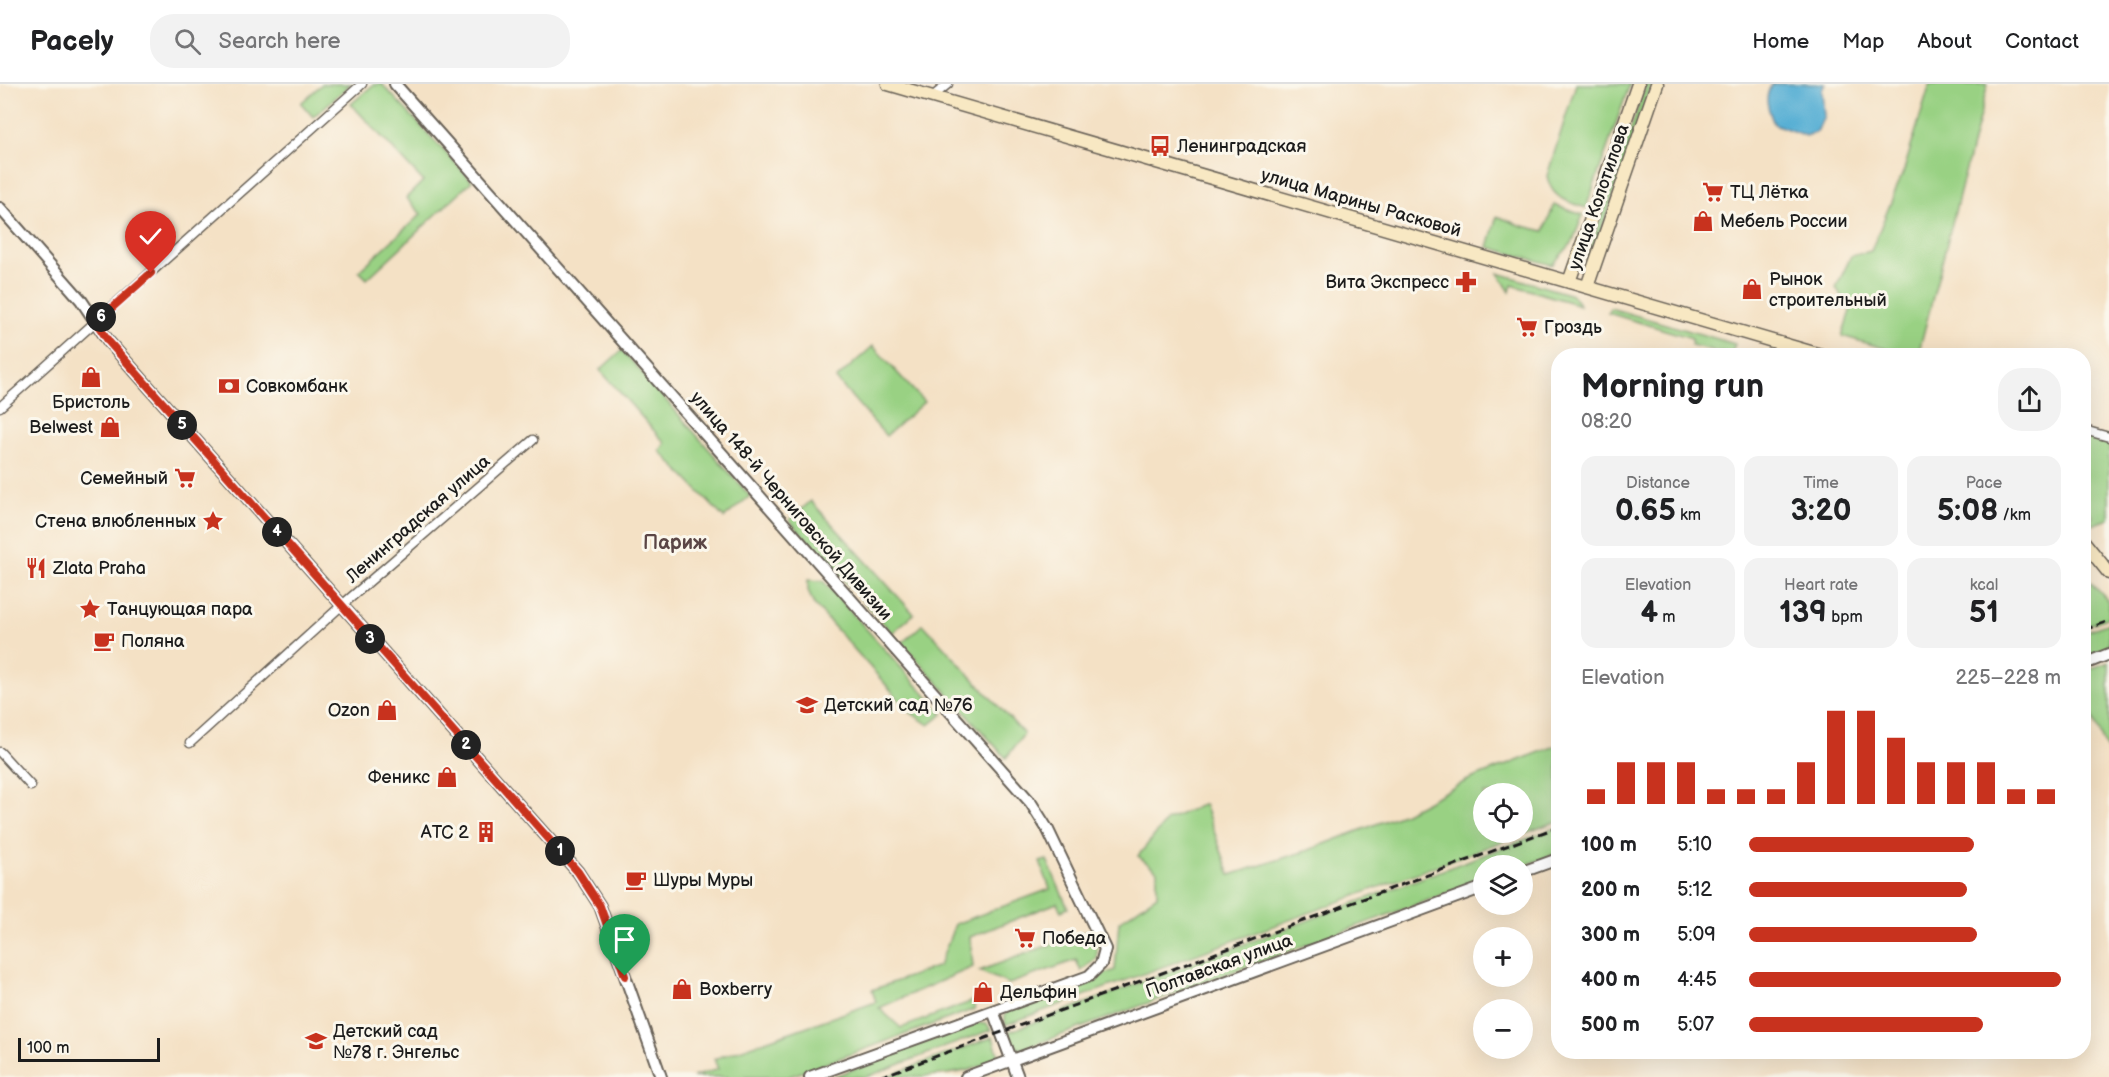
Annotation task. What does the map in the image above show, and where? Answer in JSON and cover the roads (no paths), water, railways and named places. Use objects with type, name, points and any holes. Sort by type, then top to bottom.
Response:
[{"type":"main road","name":"улица Марины Расковой","points":[[888,84],[1797,348]]},
{"type":"main road","name":"улица Колотилова","points":[[1569,282],[1638,84]]},
{"type":"main road","name":"улица Колотилова","points":[[1587,287],[1656,84]]},
{"type":"main road","points":[[2091,551],[2109,573]]},
{"type":"street","points":[[0,407],[362,84]]},
{"type":"street","name":"улица 148-й Черниговской Дивизии","points":[[395,84],[1031,803],[1048,830],[1105,949],[1101,964],[1089,976],[993,1011]]},
{"type":"street","points":[[932,97],[948,84]]},
{"type":"street","points":[[0,208],[81,300],[109,342],[578,872],[600,906],[661,1077]]},
{"type":"street","points":[[2091,432],[2109,437]]},
{"type":"street","name":"Ленинградская улица","points":[[190,743],[341,606],[533,441]]},
{"type":"street","points":[[2091,661],[2109,654]]},
{"type":"street","points":[[0,752],[31,786]]},
{"type":"street","points":[[1533,868],[1551,862]]},
{"type":"street","name":"Полтавская улица","points":[[966,1077],[1473,890]]},
{"type":"street","points":[[810,1077],[993,1011],[1018,1077]]},
{"type":"water","points":[[1772,84],[1825,84],[1822,90],[1824,116],[1817,132],[1806,136],[1774,124],[1767,99]]},
{"type":"railway","points":[[2091,627],[2109,621]]},
{"type":"railway","points":[[880,1077],[1551,830]]},
{"type":"place","name":"Ленинградская","points":[[1160,146]]},
{"type":"place","name":"ТЦ Лётка","points":[[1713,192]]},
{"type":"place","name":"Мебель России","points":[[1703,221]]},
{"type":"place","name":"Вита Экспресс","points":[[1466,282]]},
{"type":"place","name":"Рынок строительный","points":[[1752,289]]},
{"type":"place","name":"Гроздь","points":[[1527,327]]},
{"type":"place","name":"Бристоль","points":[[91,377]]},
{"type":"place","name":"Совкомбанк","points":[[229,386]]},
{"type":"place","name":"Belwest","points":[[110,427]]},
{"type":"place","name":"Семейный","points":[[185,478]]},
{"type":"place","name":"Стена влюбленных","points":[[213,521]]},
{"type":"place","name":"Zlata Praha","points":[[36,568]]},
{"type":"place","name":"Танцующая пара","points":[[90,609]]},
{"type":"place","name":"Поляна","points":[[104,641]]},
{"type":"place","name":"Детский сад №76","points":[[807,705]]},
{"type":"place","name":"Ozon","points":[[387,710]]},
{"type":"place","name":"Феникс","points":[[447,777]]},
{"type":"place","name":"АТС 2","points":[[486,832]]},
{"type":"place","name":"Шуры Муры","points":[[636,880]]},
{"type":"place","name":"Победа","points":[[1025,938]]},
{"type":"place","name":"Boxberry","points":[[682,989]]},
{"type":"place","name":"Дельфин","points":[[983,992]]},
{"type":"place","name":"Детский сад №78 г. Энгельс","points":[[316,1041]]},
{"type":"district","name":"Париж","points":[[675,543]]}]
